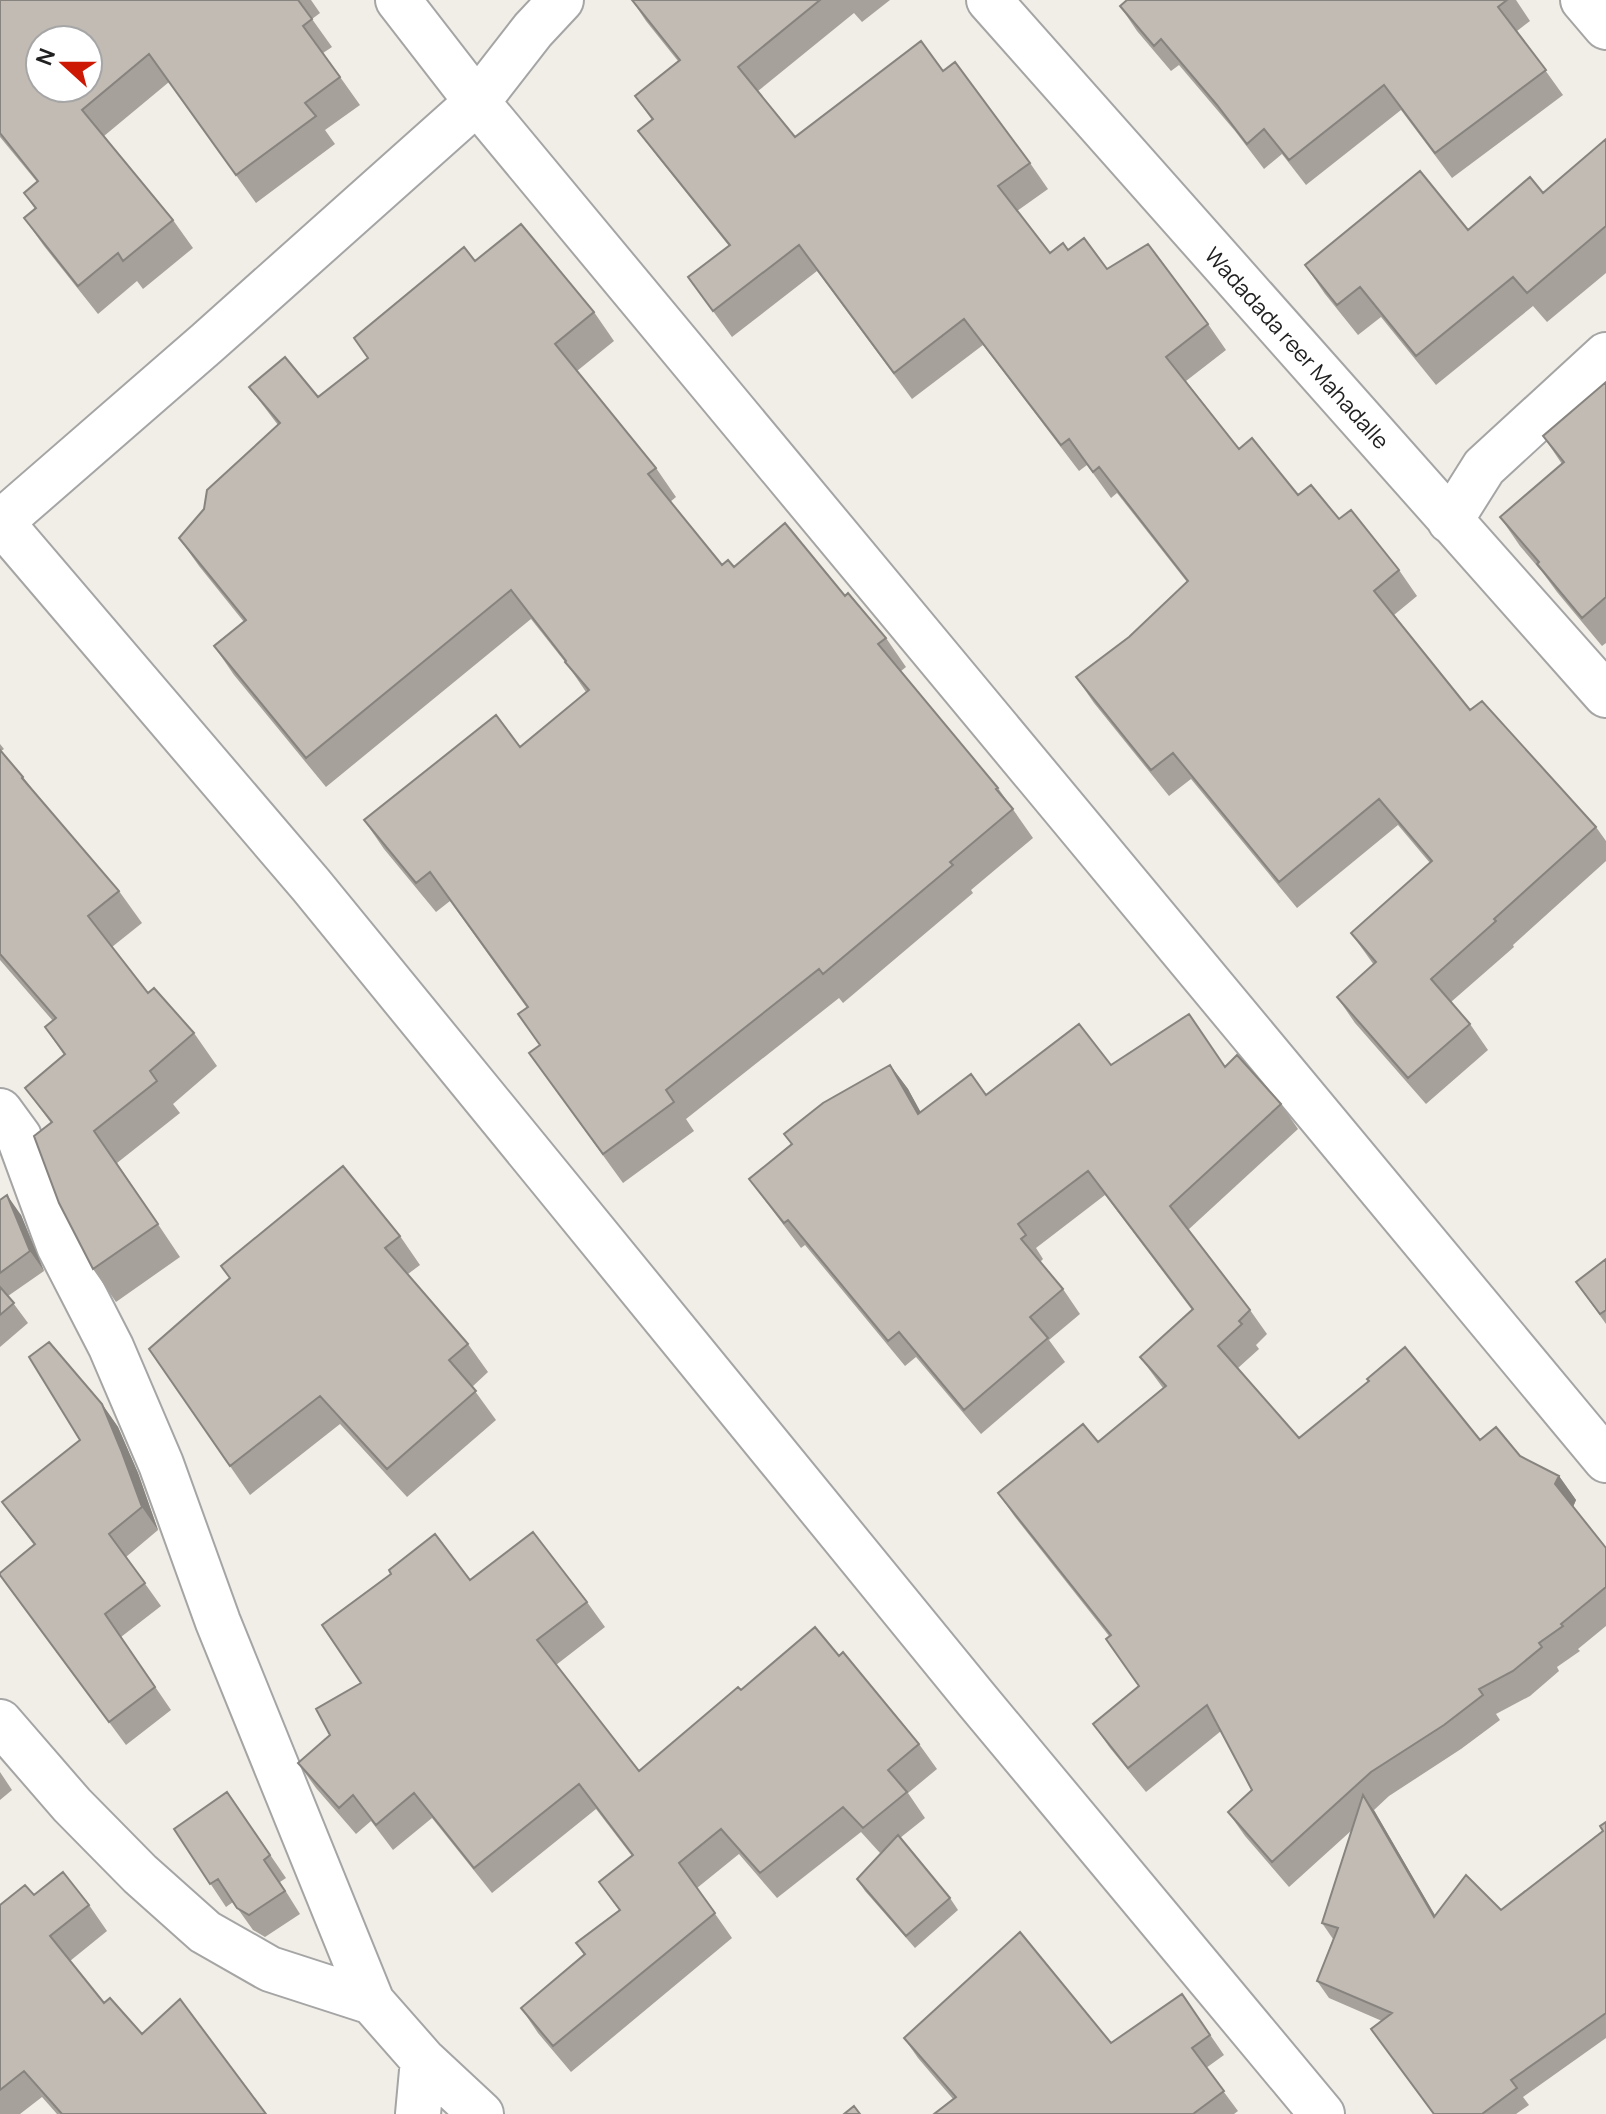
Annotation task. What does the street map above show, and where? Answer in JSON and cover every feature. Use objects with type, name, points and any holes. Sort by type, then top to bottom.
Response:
[{"type":"street","points":[[398,0],[477,102],[1606,1460]]},
{"type":"street","points":[[561,0],[533,30],[477,102],[207,343],[0,522],[311,885],[965,1686],[1322,2114]]},
{"type":"street","name":"Wadadada reer Mahadalle","points":[[989,0],[1606,695]]},
{"type":"street","points":[[1583,0],[1606,27]]},
{"type":"street","points":[[1450,521],[1484,467],[1606,355]]},
{"type":"street","points":[[0,1111],[19,1137],[59,1246],[111,1347],[161,1464],[218,1622],[372,2002],[423,2060],[481,2114]]},
{"type":"street","points":[[0,1722],[72,1805],[205,1932],[270,1969],[372,2002]]},
{"type":"street","points":[[418,2114],[423,2060]]},
{"type":"building","points":[[0,0],[298,0],[312,19],[303,26],[340,77],[305,103],[316,116],[236,175],[149,54],[104,92],[104,24],[24,24],[24,104],[89,104],[82,110],[173,220],[123,261],[118,253],[78,286],[24,218],[36,208],[24,193],[38,181],[0,133]]},
{"type":"building","points":[[632,0],[820,0],[738,67],[795,137],[921,41],[943,71],[955,62],[1030,163],[998,186],[1050,253],[1063,243],[1068,250],[1084,238],[1107,269],[1148,244],[1208,324],[1166,357],[1239,449],[1252,438],[1298,495],[1311,485],[1339,519],[1351,510],[1399,570],[1374,591],[1470,710],[1482,701],[1596,827],[1431,979],[1470,1024],[1408,1078],[1337,997],[1376,962],[1351,933],[1432,861],[1379,799],[1279,882],[1173,753],[1151,770],[1076,677],[1129,637],[1188,581],[1099,467],[1093,472],[1069,439],[1061,445],[964,319],[894,373],[799,245],[713,311],[688,277],[730,245],[638,131],[653,119],[635,96],[680,60]]},
{"type":"building","points":[[1127,0],[1507,0],[1498,7],[1546,70],[1435,153],[1384,85],[1289,160],[1264,129],[1247,144],[1161,39],[1154,46],[1120,6]]},
{"type":"building","points":[[1606,139],[1606,226],[1527,293],[1513,277],[1416,356],[1360,287],[1337,305],[1305,265],[1420,171],[1468,230],[1530,177],[1543,193]]},
{"type":"building","points":[[521,224],[594,312],[555,344],[656,468],[648,474],[722,565],[728,560],[734,567],[785,523],[845,596],[848,593],[886,638],[878,644],[1013,809],[950,862],[953,865],[823,974],[819,969],[666,1090],[674,1102],[603,1154],[529,1053],[540,1045],[518,1014],[528,1007],[430,872],[416,883],[364,820],[496,715],[520,747],[589,690],[511,590],[306,758],[214,646],[246,620],[179,538],[204,509],[207,490],[280,423],[249,387],[285,357],[318,397],[368,358],[354,338],[464,247],[475,261]]},
{"type":"building","points":[[1606,382],[1606,597],[1582,618],[1500,517],[1564,462],[1543,436]]},
{"type":"building","points":[[0,750],[119,891],[88,916],[148,993],[154,988],[194,1033],[150,1071],[157,1081],[94,1131],[158,1224],[93,1269],[59,1203],[34,1136],[52,1122],[25,1088],[65,1054],[45,1027],[56,1018],[0,954]]},
{"type":"building","points":[[1189,1014],[1225,1067],[1237,1055],[1281,1104],[1170,1206],[1250,1310],[1239,1321],[1242,1324],[1218,1346],[1299,1438],[1405,1347],[1480,1440],[1496,1427],[1520,1456],[1559,1476],[1555,1484],[1606,1548],[1606,1587],[1539,1643],[1542,1647],[1513,1671],[1479,1689],[1483,1695],[1444,1725],[1371,1772],[1272,1862],[1228,1812],[1252,1790],[1207,1705],[1128,1768],[1093,1724],[1139,1686],[1106,1639],[1111,1635],[998,1493],[1083,1424],[1098,1442],[1166,1386],[1140,1357],[1193,1309],[1088,1171],[1018,1224],[1026,1235],[1021,1239],[1063,1289],[1030,1317],[1048,1338],[964,1410],[899,1332],[888,1341],[788,1220],[784,1223],[749,1179],[792,1144],[784,1134],[823,1103],[890,1065],[918,1114],[971,1074],[986,1095],[1079,1024],[1111,1065]]},
{"type":"building","points":[[343,1166],[400,1236],[385,1248],[468,1344],[449,1360],[476,1391],[387,1469],[320,1396],[230,1466],[149,1349],[230,1278],[221,1266]]},
{"type":"building","points":[[7,1195],[30,1251],[0,1273],[0,1200]]},
{"type":"building","points":[[1606,1259],[1606,1310],[1600,1314],[1576,1282]]},
{"type":"building","points":[[0,1287],[14,1303],[0,1315]]},
{"type":"building","points":[[49,1342],[102,1404],[142,1507],[109,1534],[145,1583],[105,1614],[155,1687],[109,1722],[0,1575],[35,1544],[2,1502],[80,1440],[29,1357]]},
{"type":"building","points":[[533,1532],[587,1602],[537,1640],[639,1771],[815,1627],[839,1656],[843,1652],[919,1744],[888,1770],[907,1792],[863,1828],[843,1807],[760,1873],[721,1829],[679,1863],[715,1913],[553,2046],[521,2008],[585,1954],[576,1943],[620,1910],[599,1882],[633,1855],[579,1784],[474,1868],[414,1793],[376,1825],[353,1795],[339,1808],[298,1763],[330,1735],[316,1709],[361,1683],[322,1625],[391,1574],[389,1570],[435,1534],[470,1580]]},
{"type":"building","points":[[227,1792],[270,1855],[264,1860],[285,1891],[249,1915],[237,1908],[218,1879],[210,1884],[174,1829]]},
{"type":"building","points":[[1363,1795],[1434,1917],[1466,1875],[1501,1910],[1603,1831],[1600,1826],[1606,1822],[1606,2013],[1511,2080],[1517,2088],[1482,2114],[1434,2114],[1371,2029],[1392,2013],[1317,1981],[1338,1928],[1322,1923]]},
{"type":"building","points":[[898,1835],[950,1898],[906,1936],[857,1879]]},
{"type":"building","points":[[63,1872],[89,1905],[50,1936],[104,2003],[110,1998],[142,2034],[180,1999],[266,2114],[62,2114],[24,2071],[0,2090],[0,1905],[25,1885],[34,1895]]},
{"type":"building","points":[[1020,1932],[1111,2043],[1182,1994],[1210,2035],[1192,2048],[1224,2091],[1193,2114],[934,2114],[956,2097],[904,2038]]},
{"type":"building","points":[[854,2106],[860,2114],[844,2114]]}]
